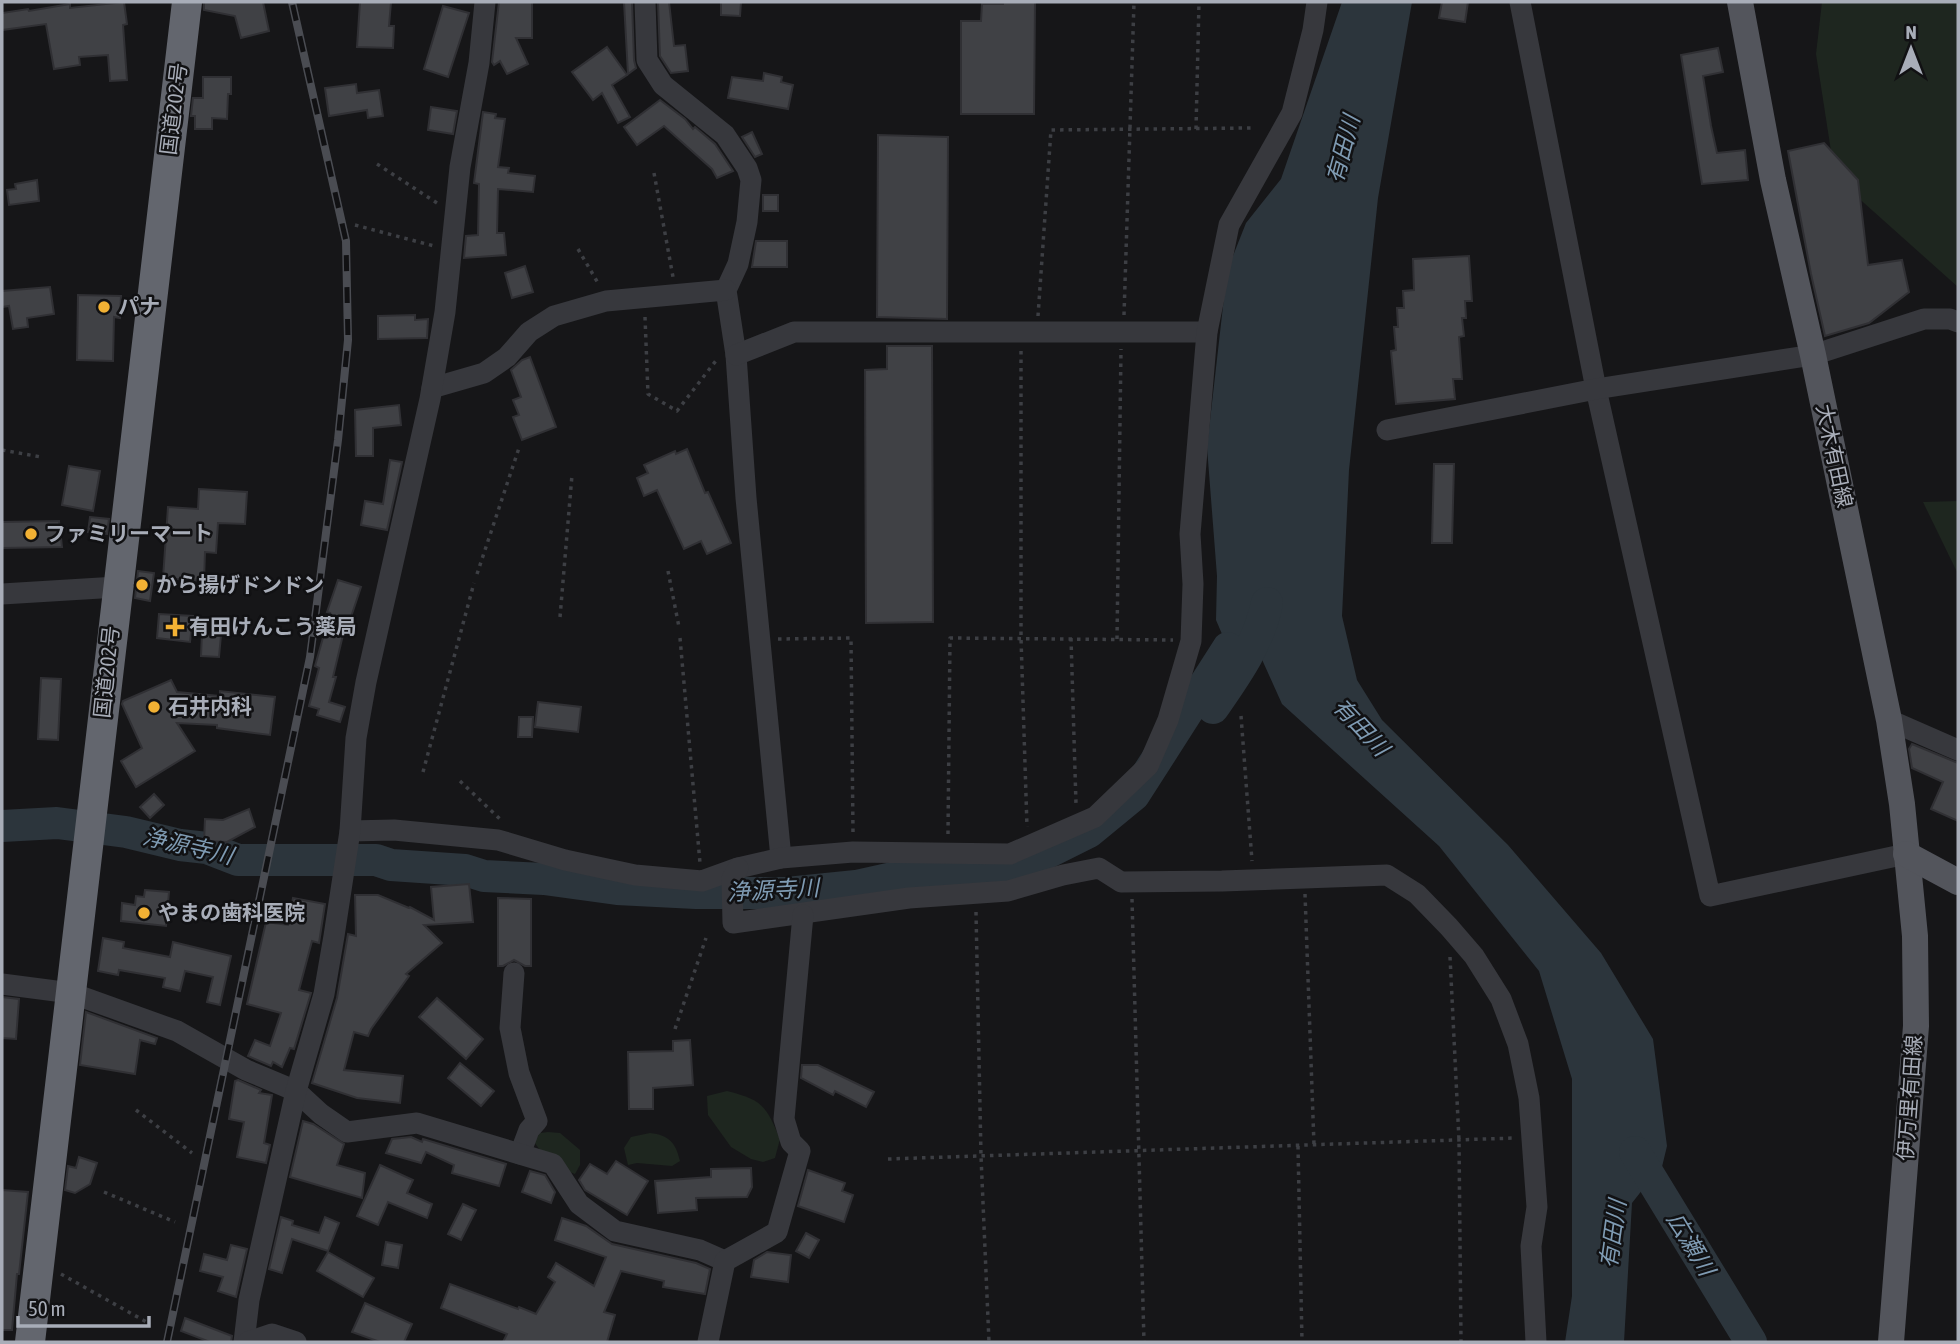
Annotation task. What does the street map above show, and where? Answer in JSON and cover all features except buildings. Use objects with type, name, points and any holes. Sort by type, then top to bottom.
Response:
[{"type":"highway","name":"国道202号","points":[[30,1342],[187,2]]},
{"type":"main road","name":"大木有田線","points":[[1740,2],[1773,180],[1813,355],[1889,720],[1902,804],[1906,854]]},
{"type":"main road","points":[[1906,854],[1958,882]]},
{"type":"main road","name":"伊万里有田線","points":[[1891,1342],[1916,1026],[1914,936],[1906,854]]},
{"type":"street","points":[[296,1342],[272,1334],[246,1342],[249,1300],[296,1091],[324,994],[350,831],[356,738],[432,388],[445,312],[460,167],[479,62],[485,2]]},
{"type":"street","points":[[645,2],[647,60],[663,85],[725,135],[747,167],[751,180],[747,222],[738,264],[726,290],[727,356],[746,498],[781,859]]},
{"type":"street","points":[[350,831],[394,830],[498,840],[565,860],[635,875],[702,881],[735,874],[781,859],[853,852],[1010,854],[1095,817],[1148,766],[1168,720],[1191,641],[1193,584],[1190,534],[1208,332],[1229,225],[1292,113],[1313,30],[1317,2]]},
{"type":"street","points":[[1520,2],[1596,389],[1710,896],[1906,854]]},
{"type":"street","points":[[432,388],[484,373],[507,357],[529,331],[554,316],[606,301],[726,290]]},
{"type":"street","points":[[1387,430],[1596,389],[1813,355],[1924,319],[1950,319],[1958,322]]},
{"type":"street","points":[[727,356],[794,332],[1208,332]]},
{"type":"street","points":[[2,594],[117,587]]},
{"type":"street","points":[[1889,720],[1958,750]]},
{"type":"street","points":[[735,874],[733,923],[909,898],[1008,891],[1099,868],[1121,882],[1387,875],[1417,894],[1474,956],[1501,999],[1518,1044],[1529,1098],[1537,1207],[1531,1246],[1536,1342]]},
{"type":"street","points":[[708,1342],[725,1261],[776,1232],[800,1152],[791,1142],[784,1119],[803,915]]},
{"type":"street","points":[[514,973],[510,1028],[519,1073],[537,1121],[529,1130],[520,1154]]},
{"type":"street","points":[[2,984],[71,993],[177,1031],[246,1070],[296,1091],[321,1114],[347,1132],[418,1123],[553,1164],[579,1204],[615,1231],[700,1250],[725,1261]]},
{"type":"path","points":[[1123,320],[1134,2]]},
{"type":"path","points":[[1196,129],[1199,2]]},
{"type":"path","points":[[1038,321],[1051,131],[1251,128]]},
{"type":"path","points":[[377,164],[445,208]]},
{"type":"path","points":[[654,173],[674,283]]},
{"type":"path","points":[[355,225],[439,247]]},
{"type":"path","points":[[578,249],[602,291]]},
{"type":"path","points":[[644,311],[648,394],[677,411],[727,356]]},
{"type":"path","points":[[1021,342],[1021,638],[1028,848]]},
{"type":"path","points":[[1117,639],[1121,344]]},
{"type":"path","points":[[477,574],[519,448]]},
{"type":"path","points":[[2,450],[41,457]]},
{"type":"path","points":[[560,617],[572,475]]},
{"type":"path","points":[[668,571],[679,627]]},
{"type":"path","points":[[423,772],[474,583]]},
{"type":"path","points":[[680,638],[702,881]]},
{"type":"path","points":[[772,639],[851,638],[853,852]]},
{"type":"path","points":[[947,854],[950,638],[1181,640]]},
{"type":"path","points":[[1071,638],[1076,827]]},
{"type":"path","points":[[1241,716],[1252,867]]},
{"type":"path","points":[[460,781],[511,829]]},
{"type":"path","points":[[1305,878],[1314,1145]]},
{"type":"path","points":[[1132,887],[1144,1342]]},
{"type":"path","points":[[976,893],[981,1156],[989,1342]]},
{"type":"path","points":[[1449,927],[1459,1140],[1461,1342]]},
{"type":"path","points":[[674,1029],[706,938]]},
{"type":"path","points":[[136,1110],[192,1153]]},
{"type":"path","points":[[888,1159],[1521,1138]]},
{"type":"path","points":[[1298,1146],[1303,1342]]},
{"type":"path","points":[[104,1192],[175,1222]]},
{"type":"path","points":[[53,1269],[150,1324]]},
{"type":"shaded area","points":[[1822,2],[1958,2],[1958,287],[1835,177],[1816,54]]},
{"type":"shaded area","points":[[1958,501],[1958,574],[1923,502]]},
{"type":"shaded area","points":[[727,1091],[756,1101],[767,1112],[780,1139],[775,1158],[763,1162],[751,1159],[731,1147],[708,1115],[707,1096]]},
{"type":"shaded area","points":[[540,1133],[560,1133],[580,1150],[580,1165],[575,1174],[552,1161],[534,1142]]},
{"type":"shaded area","points":[[650,1133],[671,1141],[680,1161],[672,1166],[637,1163],[628,1165],[624,1148],[631,1137]]},
{"type":"water","name":"有田川","points":[[1342,2],[1412,2],[1378,198],[1349,470],[1342,616],[1357,680],[1382,720],[1508,845],[1601,953],[1653,1039],[1667,1146],[1655,1196],[1643,1189],[1632,1203],[1624,1342],[1565,1342],[1572,1296],[1572,1079],[1539,971],[1439,846],[1282,704],[1255,644],[1242,640],[1228,648],[1216,620],[1217,576],[1207,447],[1227,271],[1246,223],[1281,179]]},
{"type":"waterway","name":"浄源寺川","points":[[2,826],[57,823],[126,832],[180,845],[207,848],[238,860],[376,860],[391,865],[465,870],[484,876],[544,879],[617,889],[696,893],[787,893],[1005,865],[1037,858],[1089,832],[1134,795],[1228,648],[1213,708],[1222,696],[1252,645],[1267,603]]},
{"type":"waterway","name":"広瀬川","points":[[1635,1152],[1751,1342]]},
{"type":"railway","points":[[167,1342],[310,657],[348,340],[346,241],[292,2]]},
{"type":"place","name":"パナ","points":[[104,307]]},
{"type":"place","name":"ファミリーマート","points":[[31,534]]},
{"type":"place","name":"から揚げドンドン","points":[[142,585]]},
{"type":"place","name":"有田けんこう薬局","points":[[175,627]]},
{"type":"place","name":"石井内科","points":[[154,707]]},
{"type":"place","name":"やまの歯科医院","points":[[144,913]]}]
